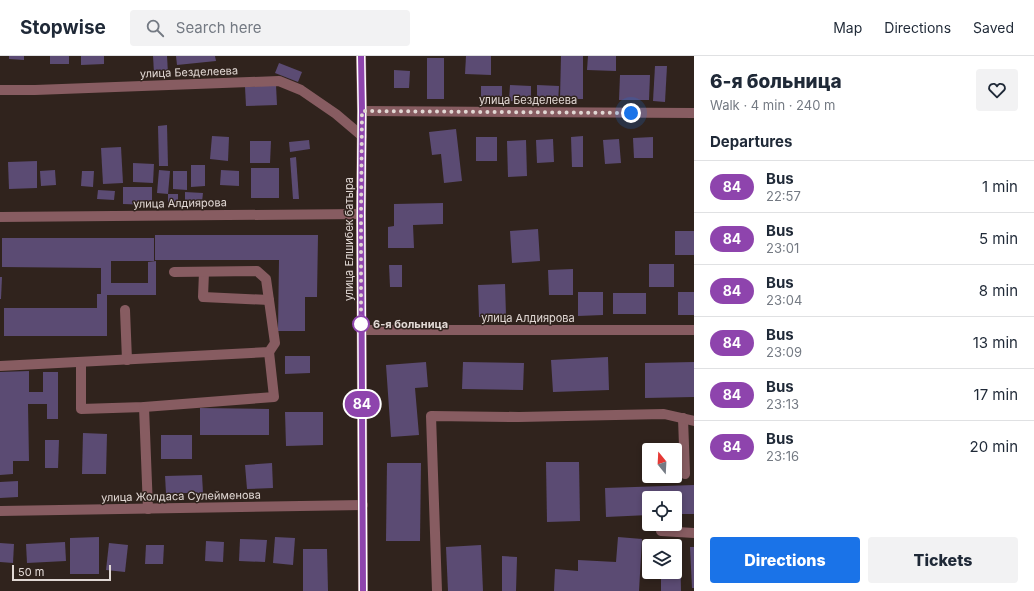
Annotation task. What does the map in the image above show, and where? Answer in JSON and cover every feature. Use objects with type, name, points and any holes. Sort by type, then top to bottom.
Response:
[{"type":"street","name":"улица Елшибек батыра","points":[[361,56],[363,591]]},
{"type":"street","name":"улица Безделеева","points":[[0,90],[279,81],[301,90],[336,114],[362,136]]},
{"type":"street","name":"улица Безделеева","points":[[362,111],[694,113]]},
{"type":"street","name":"улица Алдиярова","points":[[0,217],[361,214]]},
{"type":"street","points":[[81,362],[81,409],[144,407],[274,397],[269,352],[275,343],[266,279],[257,271],[174,272]]},
{"type":"street","points":[[204,272],[202,297],[269,300]]},
{"type":"street","points":[[125,310],[127,360]]},
{"type":"street","name":"улица Алдиярова","points":[[361,330],[694,330]]},
{"type":"street","points":[[0,366],[269,352]]},
{"type":"street","points":[[144,407],[148,509]]},
{"type":"street","points":[[437,591],[431,416],[518,417],[664,414],[694,421]]},
{"type":"street","points":[[683,418],[685,474]]},
{"type":"street","name":"улица Жолдаса Сулейменова","points":[[0,511],[363,505]]},
{"type":"street","points":[[661,531],[694,532]]},
{"type":"building","points":[[9,56],[24,56],[24,60],[9,59]]},
{"type":"building","points":[[50,56],[69,56],[69,64],[50,64]]},
{"type":"building","points":[[81,56],[104,56],[104,64],[81,65]]},
{"type":"building","points":[[153,56],[167,56],[168,73],[154,73]]},
{"type":"building","points":[[176,56],[215,56],[216,61],[177,65]]},
{"type":"building","points":[[466,56],[491,56],[491,75],[465,74]]},
{"type":"building","points":[[561,56],[583,56],[583,99],[560,99]]},
{"type":"building","points":[[588,56],[616,56],[616,71],[587,70]]},
{"type":"building","points":[[427,58],[444,58],[444,99],[427,99]]},
{"type":"building","points":[[279,63],[302,72],[298,82],[275,73]]},
{"type":"building","points":[[655,66],[667,66],[665,102],[653,101]]},
{"type":"building","points":[[394,70],[410,71],[409,88],[394,88]]},
{"type":"building","points":[[620,75],[650,75],[649,100],[619,100]]},
{"type":"building","points":[[276,85],[277,105],[246,106],[245,87]]},
{"type":"building","points":[[510,85],[531,86],[531,102],[509,101]]},
{"type":"building","points":[[537,85],[559,86],[558,102],[537,102]]},
{"type":"building","points":[[481,86],[502,86],[502,102],[481,102]]},
{"type":"building","points":[[167,125],[168,166],[159,166],[158,126]]},
{"type":"building","points":[[456,129],[462,181],[444,183],[441,154],[432,155],[429,132]]},
{"type":"building","points":[[212,136],[229,137],[228,161],[210,159]]},
{"type":"building","points":[[583,136],[583,167],[572,167],[571,137]]},
{"type":"building","points":[[476,137],[497,137],[497,161],[476,161]]},
{"type":"building","points":[[653,137],[653,158],[634,158],[633,138]]},
{"type":"building","points":[[553,139],[554,162],[537,163],[536,140]]},
{"type":"building","points":[[619,139],[621,163],[605,164],[603,140]]},
{"type":"building","points":[[309,140],[310,149],[290,152],[289,142]]},
{"type":"building","points":[[526,140],[527,176],[508,177],[507,141]]},
{"type":"building","points":[[250,141],[271,141],[270,163],[250,163]]},
{"type":"building","points":[[121,147],[123,183],[103,184],[101,148]]},
{"type":"building","points":[[296,157],[299,199],[293,199],[290,158]]},
{"type":"building","points":[[37,161],[37,188],[9,189],[8,162]]},
{"type":"building","points":[[133,163],[154,164],[153,183],[133,182]]},
{"type":"building","points":[[191,165],[205,165],[205,186],[191,187]]},
{"type":"building","points":[[251,168],[279,168],[279,198],[251,198]]},
{"type":"building","points":[[55,170],[56,185],[41,186],[40,171]]},
{"type":"building","points":[[159,170],[170,171],[168,194],[157,193]]},
{"type":"building","points":[[221,170],[239,171],[239,186],[220,185]]},
{"type":"building","points":[[82,171],[94,171],[93,187],[81,186]]},
{"type":"building","points":[[173,171],[187,171],[187,190],[173,189]]},
{"type":"building","points":[[123,187],[152,187],[152,205],[123,204]]},
{"type":"building","points":[[98,190],[115,191],[114,200],[97,199]]},
{"type":"building","points":[[185,192],[203,193],[202,202],[185,201]]},
{"type":"building","points":[[168,194],[178,194],[178,202],[168,202]]},
{"type":"building","points":[[443,203],[443,224],[413,225],[414,248],[388,248],[388,227],[394,226],[394,204]]},
{"type":"building","points":[[538,229],[540,261],[512,263],[510,231]]},
{"type":"building","points":[[675,231],[694,231],[694,255],[675,255]]},
{"type":"building","points":[[155,235],[318,235],[317,297],[305,297],[305,331],[278,331],[279,260],[155,260]]},
{"type":"building","points":[[2,238],[154,238],[154,261],[111,261],[111,283],[148,283],[148,262],[156,261],[156,295],[107,295],[107,336],[4,336],[4,308],[97,308],[97,294],[101,294],[101,268],[2,267]]},
{"type":"building","points":[[649,264],[674,264],[674,287],[649,287]]},
{"type":"building","points":[[389,265],[402,265],[402,287],[390,287]]},
{"type":"building","points":[[573,269],[573,295],[549,295],[548,270]]},
{"type":"building","points":[[0,277],[2,277],[1,299],[0,299]]},
{"type":"building","points":[[505,284],[506,316],[479,317],[478,285]]},
{"type":"building","points":[[578,292],[603,292],[603,315],[578,316]]},
{"type":"building","points":[[678,292],[694,292],[694,315],[678,315]]},
{"type":"building","points":[[613,293],[646,293],[646,314],[613,314]]},
{"type":"building","points":[[285,356],[310,356],[310,373],[285,374]]},
{"type":"building","points":[[608,357],[609,390],[553,392],[551,360]]},
{"type":"building","points":[[426,362],[428,387],[415,388],[419,435],[391,437],[386,365]]},
{"type":"building","points":[[463,362],[524,363],[523,390],[462,389]]},
{"type":"building","points":[[694,362],[694,397],[645,398],[645,363]]},
{"type":"building","points":[[29,371],[29,392],[43,392],[43,372],[58,372],[58,419],[47,419],[47,404],[28,404],[29,461],[13,461],[13,474],[0,475],[0,372]]},
{"type":"building","points":[[200,408],[269,409],[269,435],[200,435]]},
{"type":"building","points":[[285,412],[323,412],[323,445],[286,446]]},
{"type":"building","points":[[83,433],[107,434],[106,474],[82,474]]},
{"type":"building","points":[[161,435],[192,435],[192,459],[161,459]]},
{"type":"building","points":[[45,440],[59,440],[58,468],[45,468]]},
{"type":"building","points":[[546,462],[579,462],[580,521],[547,522]]},
{"type":"building","points":[[272,463],[273,488],[247,489],[245,465]]},
{"type":"building","points":[[387,463],[421,463],[420,541],[386,541]]},
{"type":"building","points":[[202,475],[203,493],[166,493],[165,476]]},
{"type":"building","points":[[18,481],[18,497],[0,498],[0,482]]},
{"type":"building","points":[[694,485],[694,514],[682,514],[682,491],[642,491],[642,515],[606,517],[605,488]]},
{"type":"building","points":[[99,537],[99,574],[70,574],[70,538]]},
{"type":"building","points":[[275,537],[295,538],[293,565],[273,563]]},
{"type":"building","points":[[618,537],[642,539],[639,591],[554,591],[555,569],[578,571],[578,560],[616,562]]},
{"type":"building","points":[[240,539],[267,540],[265,562],[239,561]]},
{"type":"building","points":[[206,541],[224,542],[223,562],[205,561]]},
{"type":"building","points":[[65,542],[66,561],[27,563],[26,544]]},
{"type":"building","points":[[0,543],[14,544],[13,563],[0,562]]},
{"type":"building","points":[[109,543],[128,545],[125,572],[106,570]]},
{"type":"building","points":[[146,545],[164,545],[163,564],[145,564]]},
{"type":"building","points":[[481,545],[483,591],[448,591],[446,547]]},
{"type":"building","points":[[690,547],[694,547],[694,588],[692,588]]},
{"type":"building","points":[[303,549],[327,549],[328,591],[303,591]]},
{"type":"building","points":[[502,556],[517,557],[516,591],[502,591]]},
{"type":"building","points":[[661,579],[681,579],[681,591],[661,591]]},
{"type":"bus line","name":"84","points":[[361,56],[363,591]]},
{"type":"place","name":"6-я больница","points":[[361,324]]},
{"type":"route","points":[[361,324],[362,111],[631,113]]}]
